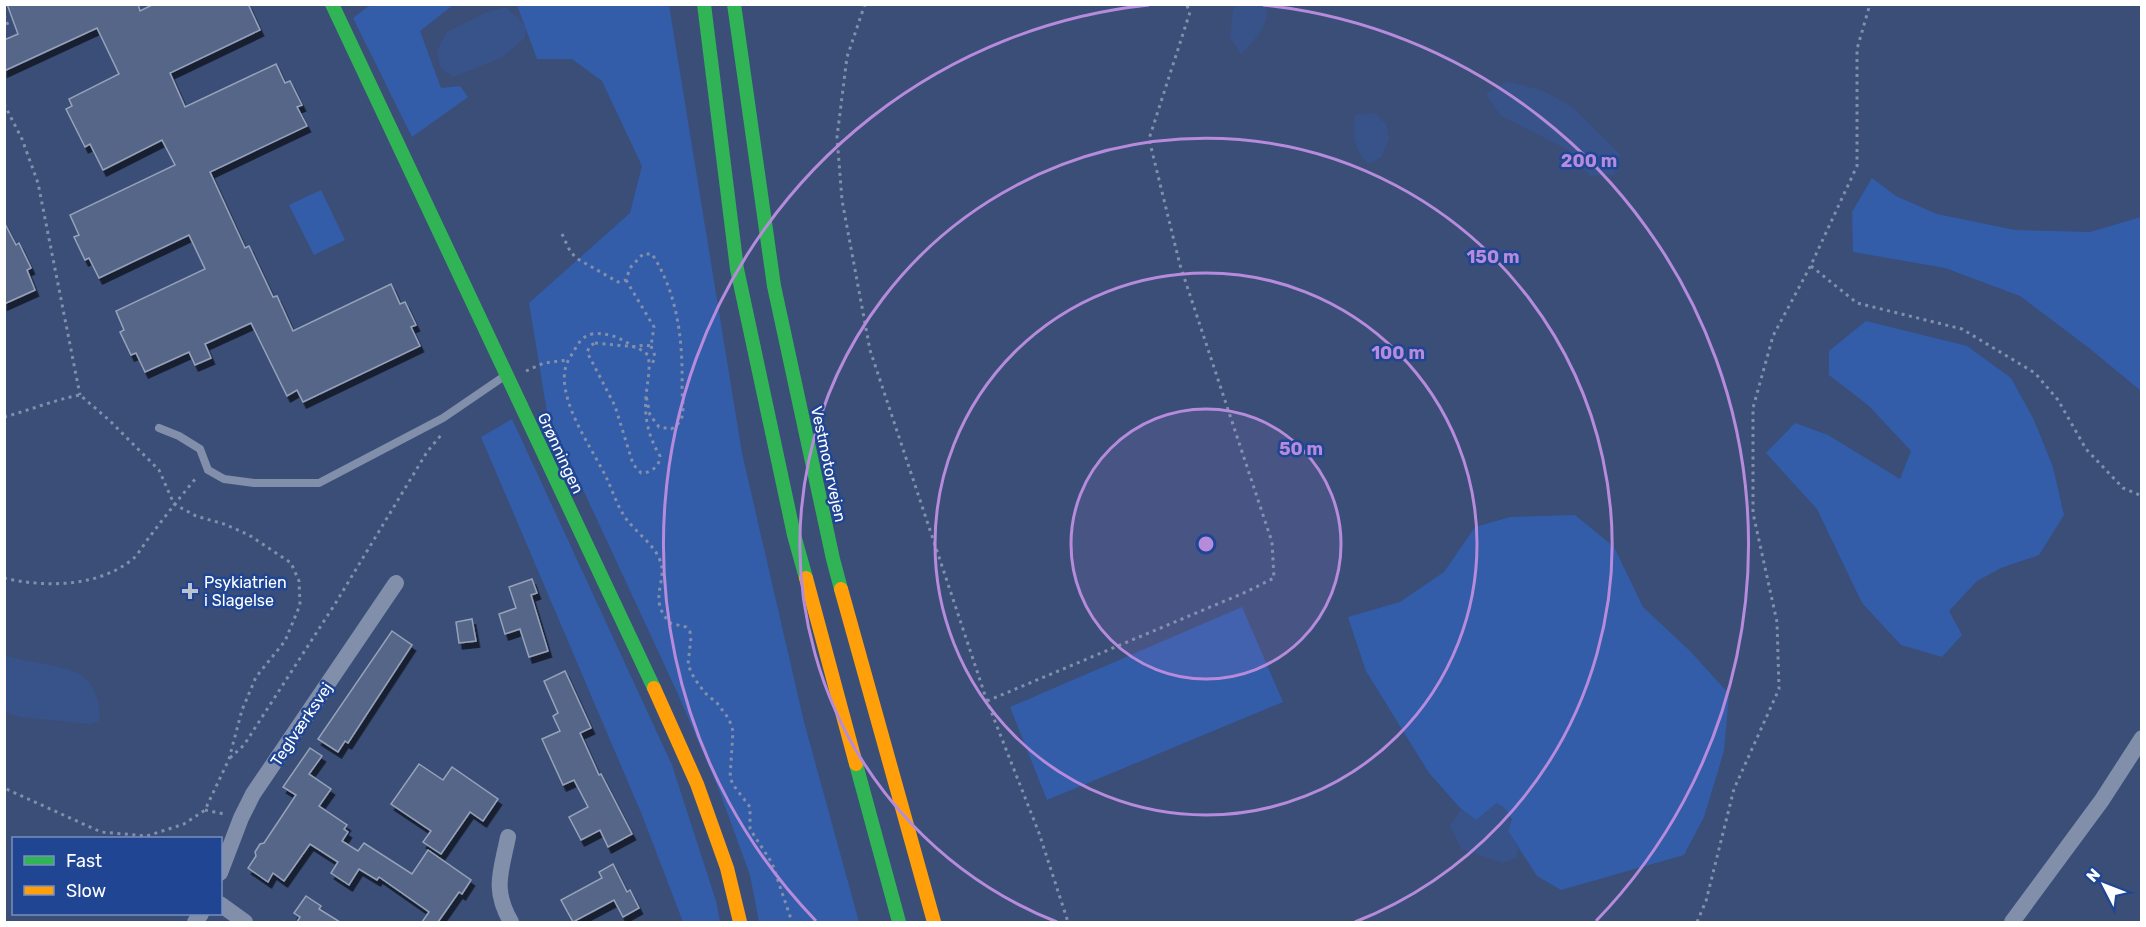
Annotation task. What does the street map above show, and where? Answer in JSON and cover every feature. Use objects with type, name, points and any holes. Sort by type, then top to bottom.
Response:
[{"type":"main road","name":"Grønningen","points":[[332,4],[669,720],[697,784],[727,868],[740,922]]},
{"type":"main road","points":[[704,4],[737,269],[794,535],[898,922]]},
{"type":"main road","name":"Vestmotorvejen","points":[[734,4],[774,286],[828,536],[934,922]]},
{"type":"street","name":"Teglværksvej","points":[[222,868],[253,794],[396,583]]},
{"type":"street","points":[[2012,922],[2096,809],[2142,738]]},
{"type":"street","points":[[508,837],[498,885],[501,906],[511,922]]},
{"type":"street","points":[[222,905],[245,922]]},
{"type":"lane","points":[[159,428],[179,436],[200,449],[208,470],[224,479],[254,483],[319,483],[447,415],[506,375]]},
{"type":"path","points":[[865,4],[847,57],[837,137],[842,200],[870,350],[987,701],[1039,833],[1068,922]]},
{"type":"path","points":[[987,701],[1246,592],[1274,578],[1272,542],[1180,265],[1149,139],[1190,12],[1186,4]]},
{"type":"path","points":[[1697,922],[1706,901],[1734,789],[1779,689],[1777,622],[1753,513],[1753,408],[1773,336],[1811,265],[1857,166],[1857,49],[1870,4]]},
{"type":"path","points":[[4,15],[9,28]]},
{"type":"path","points":[[4,104],[22,139],[38,183],[80,395],[109,420],[159,470],[174,504],[196,516],[224,524],[256,539],[291,563],[299,581],[300,604],[285,641],[256,677],[242,710],[229,759],[205,810],[184,824],[147,836],[101,832],[4,788]]},
{"type":"path","points":[[562,234],[576,258],[618,282],[626,280]]},
{"type":"path","points":[[646,395],[650,415],[659,427],[671,429],[680,423],[684,413],[679,329],[668,285],[652,254],[643,254],[630,268],[626,280],[654,327],[651,346],[655,356],[646,395],[646,420],[660,460],[655,468],[641,473],[633,464],[615,406],[587,352],[595,343],[634,347],[651,346]]},
{"type":"path","points":[[1811,265],[1857,303],[1962,329],[2035,373],[2058,400],[2086,448],[2123,488],[2142,496]]},
{"type":"path","points":[[651,367],[646,352],[611,335],[589,334],[580,341],[568,360],[564,375],[565,390],[574,415],[627,519],[660,560],[658,599],[660,609],[670,623],[686,627],[690,632],[692,637],[688,665],[694,678],[729,719],[733,731],[730,778],[750,807],[750,829],[772,863],[792,922]]},
{"type":"path","points":[[524,372],[544,363],[568,360]]},
{"type":"path","points":[[4,417],[80,395]]},
{"type":"path","points":[[229,759],[244,745],[335,604],[427,452],[450,424],[447,415]]},
{"type":"path","points":[[4,578],[40,583],[68,582],[91,580],[112,571],[134,557],[206,466]]},
{"type":"shaded area","points":[[1236,4],[1266,5],[1267,12],[1260,32],[1241,54],[1230,37],[1233,10]]},
{"type":"shaded area","points":[[370,5],[453,5],[420,31],[441,88],[460,86],[468,97],[412,137],[353,18]]},
{"type":"shaded area","points":[[517,5],[669,5],[742,453],[804,722],[859,922],[759,922],[750,875],[719,790],[678,694],[547,412],[529,303],[630,213],[642,166],[602,81],[572,59],[537,59]]},
{"type":"shaded area","points":[[506,7],[525,25],[525,38],[501,58],[453,77],[440,67],[437,51],[447,32],[487,12]]},
{"type":"shaded area","points":[[1507,81],[1544,91],[1571,106],[1620,154],[1614,175],[1590,176],[1568,150],[1500,115],[1486,94]]},
{"type":"shaded area","points":[[1374,113],[1386,124],[1389,139],[1381,158],[1368,164],[1359,152],[1355,141],[1355,115]]},
{"type":"shaded area","points":[[1872,178],[1896,196],[1937,214],[2015,230],[2090,232],[2141,217],[2141,391],[2020,296],[1945,268],[1853,252],[1852,212]]},
{"type":"shaded area","points":[[321,190],[345,240],[314,255],[289,205]]},
{"type":"shaded area","points":[[1866,321],[1967,346],[2011,378],[2034,420],[2053,467],[2064,515],[2039,555],[2001,568],[1977,581],[1949,611],[1962,635],[1942,657],[1901,645],[1862,603],[1817,509],[1766,453],[1795,423],[1828,435],[1900,479],[1911,451],[1869,406],[1829,375],[1829,351]]},
{"type":"shaded area","points":[[512,419],[672,765],[716,901],[720,922],[683,922],[642,815],[481,437]]},
{"type":"shaded area","points":[[1575,515],[1614,547],[1643,607],[1690,651],[1729,694],[1724,751],[1704,817],[1684,855],[1561,890],[1537,876],[1508,831],[1512,819],[1497,803],[1476,820],[1461,809],[1429,773],[1366,671],[1348,617],[1400,602],[1444,572],[1475,527],[1510,517]]},
{"type":"shaded area","points":[[1242,607],[1283,702],[1047,800],[1010,707]]},
{"type":"shaded area","points":[[5,656],[62,668],[83,677],[96,694],[99,721],[89,724],[20,717],[5,712]]},
{"type":"shaded area","points":[[1497,803],[1509,814],[1508,831],[1519,847],[1516,858],[1503,863],[1461,849],[1450,826],[1461,809],[1476,820]]},
{"type":"building","points":[[7,4],[138,4],[140,11],[154,4],[248,4],[260,30],[170,73],[185,107],[276,64],[285,83],[290,81],[302,105],[297,107],[307,126],[210,172],[245,248],[249,246],[273,297],[277,296],[293,331],[391,284],[400,304],[405,302],[416,325],[411,327],[420,346],[303,402],[297,390],[287,396],[251,323],[205,344],[211,358],[195,365],[189,352],[145,372],[136,353],[131,355],[120,332],[124,330],[116,311],[205,269],[189,235],[99,278],[89,258],[85,260],[74,237],[79,235],[70,215],[175,165],[162,140],[103,170],[90,144],[85,147],[66,109],[72,106],[69,99],[119,74],[97,28],[4,71],[4,40],[18,34]]},
{"type":"building","points":[[4,222],[16,245],[19,243],[31,268],[27,270],[35,290],[4,304]]},
{"type":"building","points":[[532,579],[537,593],[531,595],[548,651],[529,657],[520,629],[505,634],[499,614],[516,608],[509,587]]},
{"type":"building","points":[[472,619],[476,641],[459,643],[456,622]]},
{"type":"building","points":[[392,631],[412,645],[348,743],[345,741],[338,752],[318,739]]},
{"type":"building","points":[[565,671],[591,728],[580,733],[599,775],[601,774],[632,834],[608,847],[600,830],[581,840],[569,817],[588,807],[574,780],[563,785],[542,739],[560,731],[553,716],[558,713],[544,681]]},
{"type":"building","points":[[310,748],[322,756],[309,774],[331,789],[319,806],[347,825],[344,829],[348,832],[342,841],[358,851],[364,843],[412,874],[428,850],[471,880],[462,894],[459,892],[438,922],[422,922],[429,912],[379,877],[377,880],[359,869],[349,885],[331,873],[338,862],[310,844],[284,881],[273,873],[268,882],[248,868],[260,844],[264,843],[296,795],[283,787]]},
{"type":"building","points":[[419,764],[443,780],[452,767],[498,799],[483,821],[470,812],[441,854],[423,842],[431,831],[391,804]]},
{"type":"building","points":[[613,864],[627,892],[630,890],[639,908],[623,917],[614,900],[573,922],[561,900],[602,878],[599,872]]},
{"type":"building","points":[[306,896],[321,906],[319,909],[340,922],[297,922],[300,917],[294,913]]},
{"type":"traffic: fast","points":[[332,4],[654,688]]},
{"type":"traffic: fast","points":[[704,4],[737,269],[794,535],[806,578]]},
{"type":"traffic: fast","points":[[734,4],[774,286],[841,589]]},
{"type":"traffic: fast","points":[[856,764],[899,922]]},
{"type":"traffic: slow","points":[[806,578],[856,764]]},
{"type":"traffic: slow","points":[[841,589],[934,922]]},
{"type":"traffic: slow","points":[[654,688],[697,784],[727,868],[740,922]]},
{"type":"place","name":"Psykiatrien i Slagelse","points":[[190,591]]}]
